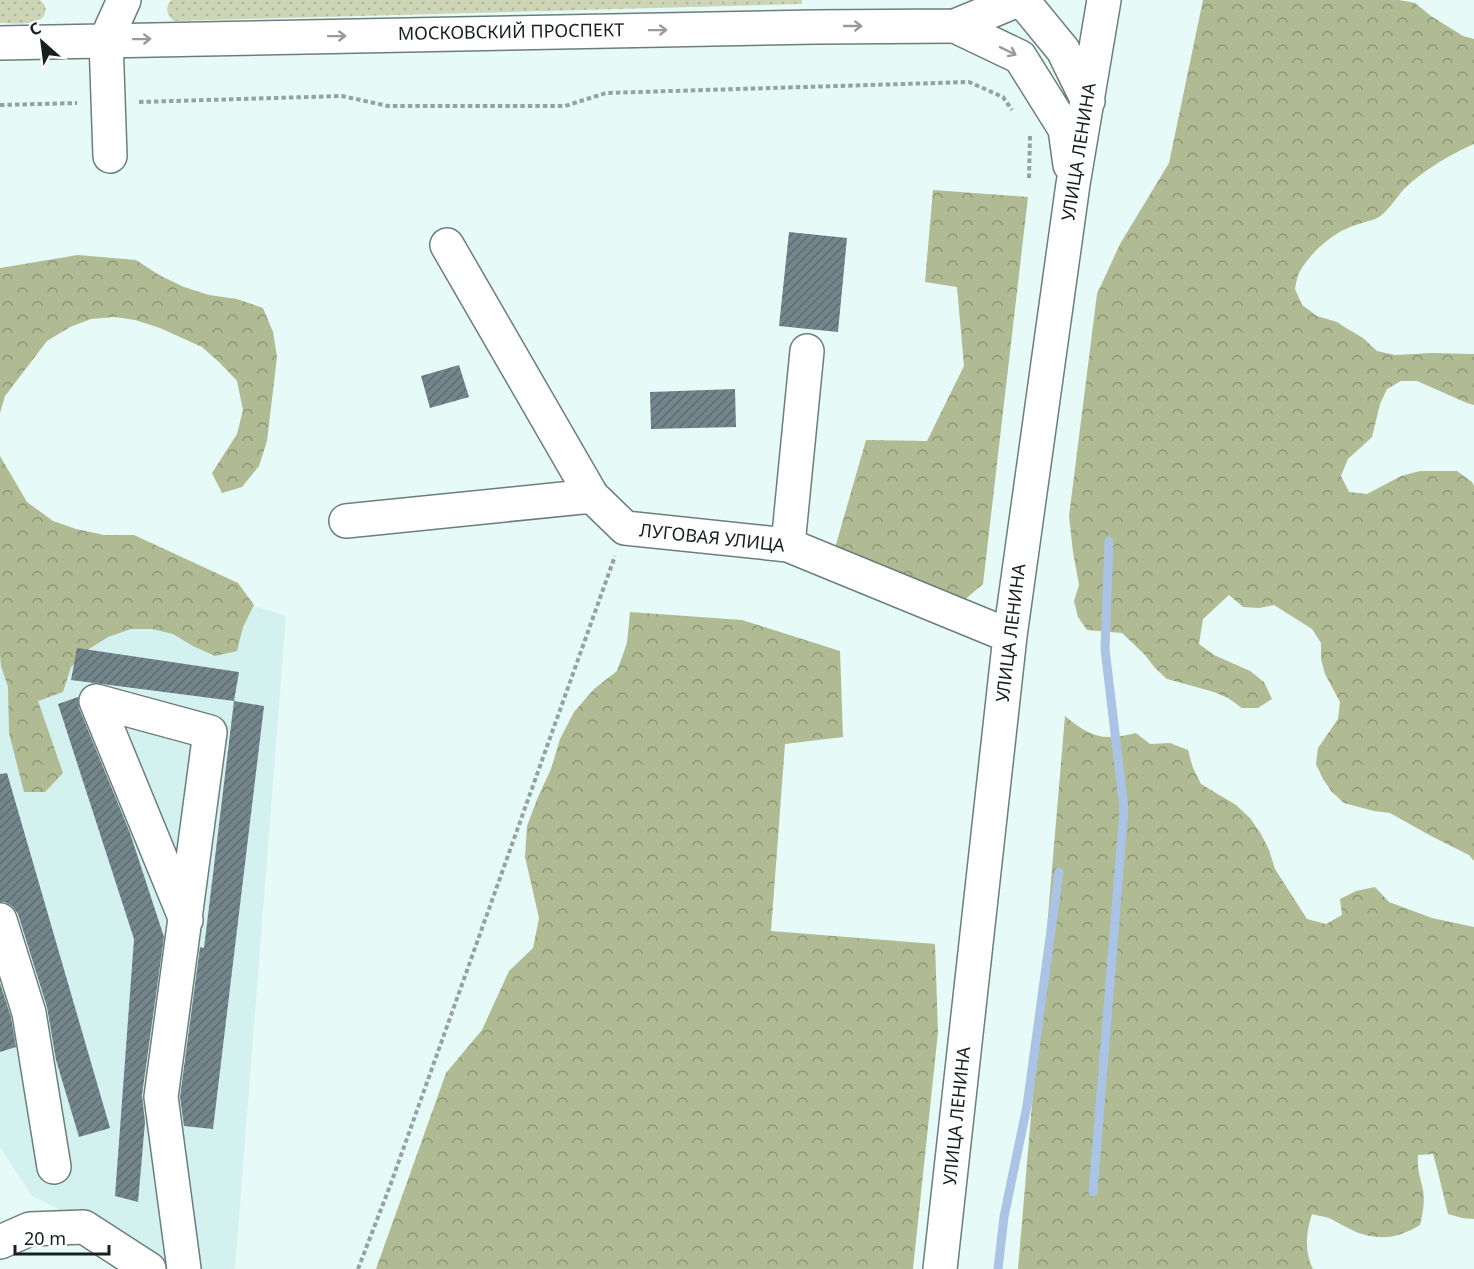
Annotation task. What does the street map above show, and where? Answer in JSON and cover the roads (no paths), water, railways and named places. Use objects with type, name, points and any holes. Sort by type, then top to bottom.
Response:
[{"type":"street","points":[[110,156],[106,40],[124,0]]},
{"type":"street","points":[[1020,0],[1063,50],[1088,101]]},
{"type":"street","name":"МОСКОВСКИЙ ПРОСПЕКТ","points":[[0,43],[956,26],[1020,0]]},
{"type":"street","name":"УЛИЦА ЛЕНИНА","points":[[940,1269],[1010,636],[1073,184],[1104,0]]},
{"type":"street","points":[[956,26],[1020,57],[1065,129],[1073,184]]},
{"type":"street","name":"ЛУГОВАЯ УЛИЦА","points":[[447,245],[592,496],[625,528],[788,545],[1010,636]]},
{"type":"street","points":[[788,545],[807,351]]},
{"type":"street","points":[[346,521],[592,496]]},
{"type":"street","points":[[184,1269],[161,1098],[186,920],[210,732],[96,701],[186,920]]},
{"type":"street","points":[[0,920],[29,1013],[54,1167]]},
{"type":"street","points":[[0,1242],[30,1229],[84,1227],[148,1269]]},
{"type":"waterway","points":[[1093,1192],[1124,809],[1105,649],[1109,541]]},
{"type":"waterway","points":[[998,1269],[1004,1217],[1027,1106],[1059,872]]}]
